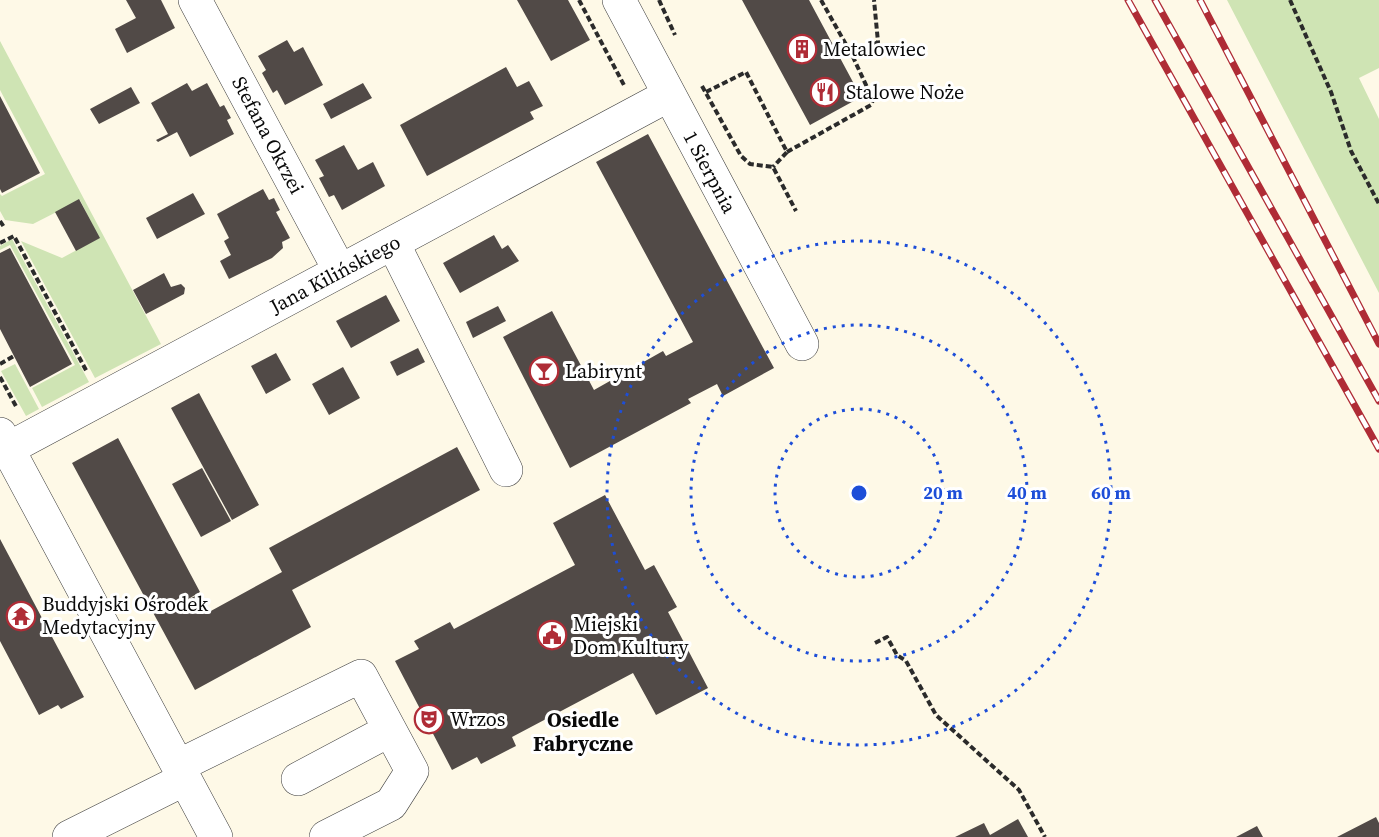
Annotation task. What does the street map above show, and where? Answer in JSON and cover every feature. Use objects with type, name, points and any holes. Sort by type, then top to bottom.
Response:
[{"type":"street","name":"Stefana Okrzei","points":[[195,0],[340,271]]},
{"type":"street","name":"1 Sierpnia","points":[[619,0],[802,344]]},
{"type":"street","name":"Jana Kilińskiego","points":[[7,437],[340,271],[669,95]]},
{"type":"street","points":[[393,243],[506,470]]},
{"type":"street","points":[[7,437],[216,837]]},
{"type":"street","points":[[69,837],[181,772],[361,676],[412,771],[391,804],[326,837]]},
{"type":"street","points":[[298,779],[390,730]]},
{"type":"path","points":[[579,0],[627,90]]},
{"type":"path","points":[[659,0],[677,40]]},
{"type":"path","points":[[701,84],[741,156],[750,164],[773,166],[787,152],[871,105],[872,93],[821,0]]},
{"type":"path","points":[[853,57],[878,42],[874,0]]},
{"type":"path","points":[[1290,0],[1331,92],[1352,152],[1379,204]]},
{"type":"path","points":[[706,92],[746,72],[787,152]]},
{"type":"path","points":[[773,166],[796,211]]},
{"type":"path","points":[[0,221],[4,227]]},
{"type":"path","points":[[15,230],[14,236],[89,375]]},
{"type":"path","points":[[0,243],[14,236]]},
{"type":"path","points":[[0,364],[15,356]]},
{"type":"path","points":[[0,377],[7,437]]},
{"type":"path","points":[[875,643],[887,637],[897,655],[906,661],[936,715],[1018,790],[1045,837]]},
{"type":"green space","points":[[1227,0],[1379,0],[1379,68],[1359,78],[1379,119],[1379,293]]},
{"type":"green space","points":[[0,41],[161,344],[95,378],[21,241],[62,258],[99,238],[80,200],[33,224],[5,220],[0,211],[0,194],[2,196],[45,174],[0,90]]},
{"type":"green space","points":[[12,239],[89,382],[42,407],[32,388],[75,365],[10,245],[0,250],[0,246]]},
{"type":"green space","points":[[15,364],[39,409],[26,416],[1,371]]},
{"type":"building","points":[[126,0],[161,0],[175,28],[127,53],[115,29],[136,18]]},
{"type":"building","points":[[517,0],[568,0],[590,40],[551,61]]},
{"type":"building","name":"Metalowiec","points":[[742,0],[809,0],[861,97],[810,125]]},
{"type":"building","points":[[287,40],[294,52],[303,47],[323,85],[285,105],[277,90],[273,93],[262,73],[266,70],[258,56]]},
{"type":"building","points":[[506,67],[517,87],[529,81],[543,106],[530,112],[534,119],[427,176],[400,125]]},
{"type":"building","points":[[187,83],[192,91],[207,83],[220,107],[224,105],[231,118],[227,120],[234,134],[190,157],[177,132],[158,142],[156,140],[168,134],[151,103]]},
{"type":"building","points":[[363,83],[372,98],[331,119],[323,104]]},
{"type":"building","points":[[131,87],[140,103],[99,124],[90,109]]},
{"type":"building","points":[[0,96],[40,173],[2,193],[0,189]]},
{"type":"building","points":[[648,134],[774,368],[723,396],[717,384],[688,399],[691,403],[570,468],[503,337],[552,311],[594,390],[663,351],[666,356],[693,342],[596,162]]},
{"type":"building","points":[[344,145],[358,170],[373,162],[385,186],[342,210],[334,195],[329,197],[319,178],[324,176],[315,160]]},
{"type":"building","points":[[263,189],[269,200],[274,198],[280,210],[276,212],[290,238],[282,242],[283,248],[272,258],[229,279],[220,261],[231,255],[224,241],[229,238],[217,214]]},
{"type":"building","points":[[193,193],[205,214],[157,239],[146,218]]},
{"type":"building","points":[[79,199],[100,238],[76,251],[55,212]]},
{"type":"building","points":[[494,235],[502,249],[508,245],[519,261],[460,293],[443,263]]},
{"type":"building","points":[[10,248],[72,364],[30,387],[0,329],[0,253]]},
{"type":"building","points":[[164,273],[171,287],[181,284],[185,288],[184,294],[146,314],[133,290]]},
{"type":"building","points":[[386,295],[400,321],[351,348],[336,321]]},
{"type":"building","points":[[498,306],[506,321],[473,338],[466,322]]},
{"type":"building","points":[[418,348],[425,362],[397,376],[390,362]]},
{"type":"building","points":[[276,353],[291,380],[266,394],[251,366]]},
{"type":"building","points":[[343,367],[360,398],[329,415],[312,384]]},
{"type":"building","points":[[199,393],[259,505],[232,520],[171,408]]},
{"type":"building","points":[[118,438],[200,592],[180,604],[199,594],[209,612],[282,572],[269,548],[457,447],[480,490],[292,590],[311,627],[195,690],[72,463]]},
{"type":"building","points":[[202,468],[231,521],[201,537],[172,484]]},
{"type":"building","name":"Miejski Dom Kultury","points":[[605,495],[645,570],[654,565],[677,607],[668,612],[708,688],[656,715],[633,673],[512,737],[516,746],[481,764],[477,757],[452,770],[395,661],[419,649],[414,641],[450,622],[454,629],[575,565],[553,523]]},
{"type":"building","points":[[0,539],[84,697],[61,709],[58,705],[39,715],[0,641]]},
{"type":"building","points":[[1376,817],[1379,823],[1379,837],[1337,837]]},
{"type":"building","points":[[1018,819],[1028,837],[955,837],[984,823],[990,835]]},
{"type":"building","points":[[1257,826],[1263,837],[1236,837]]},
{"type":"railway","points":[[1128,0],[1379,449]]},
{"type":"railway","points":[[1155,0],[1379,401]]},
{"type":"railway","points":[[1200,0],[1379,344]]},
{"type":"place","name":"Metalowiec","points":[[802,49]]},
{"type":"place","name":"Stalowe Noże","points":[[825,92]]},
{"type":"place","name":"Labirynt","points":[[544,371]]},
{"type":"place","name":"Buddyjski Ośrodek Medytacyjny","points":[[21,616]]},
{"type":"place","name":"Miejski Dom Kultury","points":[[552,635]]},
{"type":"place","name":"Wrzos","points":[[429,719]]},
{"type":"district","name":"Osiedle Fabryczne","points":[[583,731]]}]
